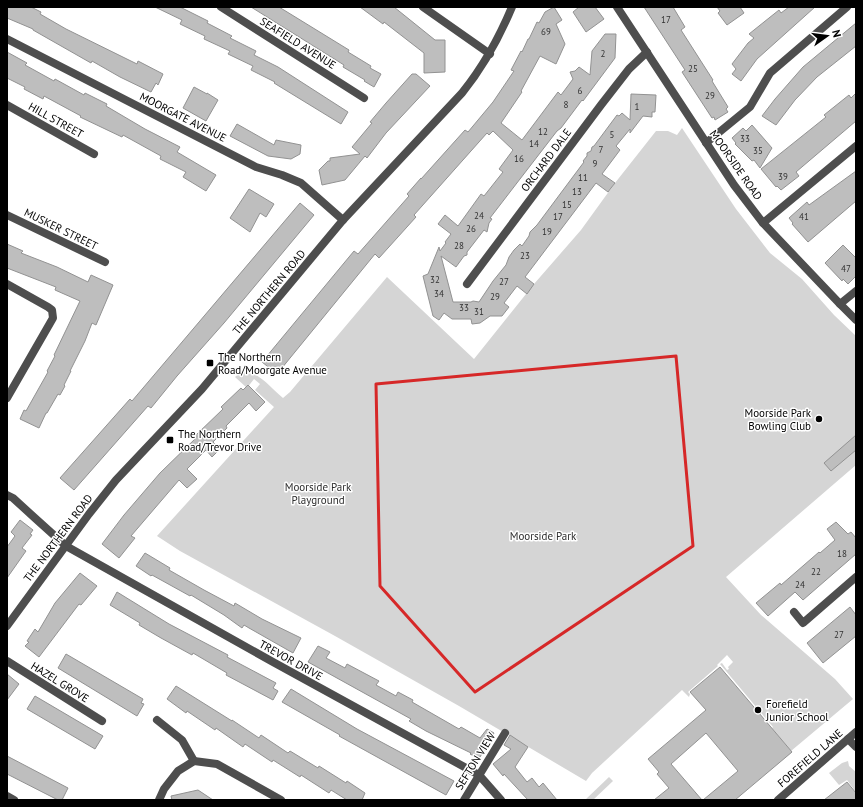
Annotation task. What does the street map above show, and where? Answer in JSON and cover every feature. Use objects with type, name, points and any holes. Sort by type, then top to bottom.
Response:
[{"type":"street","name":"SEAFIELD AVENUE","points":[[221,7],[364,98]]},
{"type":"street","points":[[423,7],[490,54]]},
{"type":"street","name":"THE NORTHERN ROAD","points":[[7,626],[116,480],[202,389],[343,220],[477,74],[490,54],[512,7]]},
{"type":"street","name":"MOORSIDE ROAD","points":[[617,7],[734,185],[763,223],[856,320]]},
{"type":"street","points":[[706,143],[750,107],[770,73],[847,7]]},
{"type":"street","name":"MOORGATE AVENUE","points":[[7,38],[256,167],[301,183],[343,220]]},
{"type":"street","name":"ORCHARD DALE","points":[[467,284],[629,69],[647,52]]},
{"type":"street","name":"HILL STREET","points":[[7,105],[94,154]]},
{"type":"street","points":[[763,223],[856,146]]},
{"type":"street","name":"MUSKER STREET","points":[[7,215],[105,262]]},
{"type":"street","points":[[7,284],[48,307],[52,310],[53,318],[7,398]]},
{"type":"street","points":[[840,304],[856,291]]},
{"type":"street","name":"TREVOR DRIVE","points":[[7,495],[13,498],[66,546],[272,662],[479,775],[501,800]]},
{"type":"street","points":[[794,612],[803,623],[856,578]]},
{"type":"street","name":"HAZEL GROVE","points":[[7,661],[102,721]]},
{"type":"street","points":[[157,720],[182,740],[194,761]]},
{"type":"street","name":"FOREFIELD LANE","points":[[778,800],[856,732]]},
{"type":"street","name":"SEFTON VIEW","points":[[464,800],[505,733]]},
{"type":"street","points":[[848,739],[856,747]]},
{"type":"street","points":[[159,800],[164,788],[178,771],[194,761],[217,764],[281,800]]},
{"type":"street","points":[[7,796],[14,800]]},
{"type":"highlighted area","points":[[676,356],[693,546],[475,692],[380,586],[376,384]]},
{"type":"green space","name":"Moorside Park","points":[[682,128],[736,209],[770,253],[802,279],[834,315],[856,336],[856,465],[726,577],[761,615],[835,679],[853,699],[791,751],[772,728],[773,727],[720,664],[722,663],[727,670],[729,669],[728,667],[733,662],[727,655],[717,665],[718,666],[688,692],[690,694],[689,697],[682,690],[592,773],[586,781],[459,706],[180,551],[157,536],[274,407],[255,390],[260,384],[254,379],[247,388],[235,377],[241,373],[247,372],[254,374],[283,398],[290,392],[387,277],[474,359],[534,284],[581,230],[615,183],[656,131],[668,131],[677,135]]},
{"type":"green space","points":[[848,761],[849,766],[856,772],[855,791],[847,780],[839,785],[829,773],[842,763]]},
{"type":"green space","points":[[609,777],[613,781],[593,800],[585,800]]},
{"type":"building","points":[[7,7],[31,7],[66,29],[137,64],[138,61],[163,74],[158,85],[156,83],[151,92],[92,61],[91,63],[33,29],[7,18]]},
{"type":"building","points":[[155,7],[180,7],[208,21],[207,23],[232,36],[230,38],[256,51],[254,55],[278,67],[348,112],[341,124],[274,83],[275,82],[251,70],[253,66],[228,54],[230,51],[204,39],[205,36],[180,24],[182,20]]},
{"type":"building","points":[[251,7],[279,7],[349,50],[348,52],[381,74],[374,87],[343,67],[344,65]]},
{"type":"building","points":[[360,7],[394,7],[435,40],[445,40],[445,72],[424,73],[424,53],[384,22],[383,24]]},
{"type":"building","points":[[554,7],[562,20],[556,24],[565,44],[556,64],[540,56],[521,91],[522,92],[501,123],[522,140],[558,92],[561,95],[573,79],[570,72],[575,71],[579,67],[590,75],[592,51],[605,34],[616,34],[615,58],[583,101],[582,100],[561,128],[557,131],[490,218],[492,219],[489,223],[487,232],[484,230],[467,252],[467,255],[464,256],[456,267],[441,256],[453,302],[479,302],[506,265],[514,250],[520,244],[522,246],[530,232],[537,225],[584,162],[583,161],[587,156],[587,153],[591,151],[592,147],[617,115],[619,116],[622,113],[630,120],[631,94],[656,95],[655,112],[652,112],[652,117],[643,116],[630,133],[630,129],[616,146],[620,150],[602,174],[615,183],[608,192],[596,183],[525,277],[534,284],[527,294],[517,286],[504,303],[509,307],[502,316],[490,316],[480,323],[472,324],[471,319],[452,319],[444,313],[439,320],[433,316],[423,276],[428,274],[439,247],[440,251],[451,234],[438,224],[445,215],[458,226],[481,194],[484,196],[503,172],[499,169],[513,150],[493,131],[489,135],[487,133],[414,215],[416,217],[379,258],[375,254],[277,374],[262,362],[354,251],[358,254],[409,196],[407,194],[421,178],[465,130],[468,132],[493,102],[514,71],[511,70],[537,22],[539,23],[545,12]]},
{"type":"building","points":[[579,7],[595,7],[604,19],[586,32],[573,12]]},
{"type":"building","points":[[644,7],[673,7],[685,27],[681,30],[713,80],[712,81],[728,107],[726,109],[728,112],[715,120],[714,117],[712,118],[682,72],[685,70]]},
{"type":"building","points":[[717,7],[740,7],[744,13],[727,25],[718,13],[720,11]]},
{"type":"building","points":[[789,7],[815,7],[757,59],[741,81],[732,74],[736,69],[732,64],[748,43],[754,38],[749,34],[779,10],[781,13]]},
{"type":"building","points":[[856,23],[856,46],[817,77],[795,100],[776,125],[762,116],[803,67]]},
{"type":"building","points":[[7,52],[27,63],[25,65],[54,81],[55,79],[84,95],[85,93],[107,104],[106,106],[145,129],[180,147],[177,152],[216,175],[206,191],[183,177],[186,172],[160,159],[161,156],[123,135],[122,137],[80,117],[81,116],[44,96],[43,99],[24,89],[25,87],[7,78]]},
{"type":"building","points":[[412,74],[416,74],[430,86],[386,133],[367,158],[365,156],[345,180],[322,185],[319,170],[328,161],[330,161],[330,158],[360,154],[352,147],[372,123],[370,122]]},
{"type":"building","points":[[194,87],[218,100],[206,121],[183,108]]},
{"type":"building","points":[[856,93],[856,121],[796,172],[799,176],[781,190],[777,186],[776,187],[761,169],[826,117],[824,115],[849,95],[851,98]]},
{"type":"building","points":[[237,124],[274,145],[276,140],[301,145],[300,154],[291,159],[268,156],[230,136]]},
{"type":"building","points":[[752,125],[772,148],[760,168],[754,160],[752,161],[735,144],[736,143],[732,138],[743,128],[746,131]]},
{"type":"building","points":[[856,171],[856,201],[808,242],[792,224],[793,223],[789,218],[807,202],[809,205]]},
{"type":"building","points":[[249,189],[274,204],[266,217],[260,213],[250,232],[230,218]]},
{"type":"building","points":[[300,203],[314,215],[151,408],[148,406],[74,490],[60,478],[130,399],[132,401]]},
{"type":"building","points":[[7,244],[23,251],[21,253],[57,267],[88,282],[91,275],[113,285],[96,325],[92,323],[64,385],[65,386],[46,413],[39,428],[20,419],[48,372],[47,371],[55,356],[54,355],[80,301],[55,290],[56,287],[7,268]]},
{"type":"building","points":[[843,245],[856,258],[856,276],[848,284],[843,279],[842,281],[825,263]]},
{"type":"building","points":[[248,385],[265,402],[256,411],[249,403],[226,426],[227,428],[213,442],[220,449],[212,457],[206,450],[187,469],[197,479],[187,488],[179,480],[131,536],[135,538],[119,558],[102,544],[124,515],[160,473],[223,409],[221,407],[241,388],[243,390]]},
{"type":"building","points":[[856,435],[856,450],[831,471],[824,463]]},
{"type":"building","points":[[20,520],[33,530],[30,534],[32,535],[22,548],[26,551],[7,578],[7,547],[15,536],[11,532]]},
{"type":"building","points":[[836,522],[848,534],[851,532],[856,538],[856,554],[803,600],[795,592],[768,616],[756,603],[780,583],[781,585],[835,540],[827,529]]},
{"type":"building","points":[[145,553],[170,568],[169,570],[204,590],[234,606],[235,603],[262,619],[301,638],[293,653],[244,625],[242,628],[191,595],[190,596],[152,575],[151,576],[136,566]]},
{"type":"building","points":[[80,573],[97,586],[81,605],[79,604],[39,657],[25,646],[29,642],[27,641],[35,629],[38,632],[55,603]]},
{"type":"building","points":[[117,592],[169,624],[228,655],[227,657],[276,683],[273,688],[278,691],[273,700],[226,675],[227,673],[193,653],[192,655],[161,638],[110,605]]},
{"type":"building","points":[[850,607],[856,615],[856,636],[823,663],[807,643]]},
{"type":"building","points":[[318,646],[330,652],[326,658],[345,668],[347,664],[379,681],[376,685],[396,696],[398,692],[413,700],[412,702],[459,729],[461,727],[480,738],[487,729],[494,733],[480,757],[476,757],[470,754],[471,753],[426,731],[409,721],[411,719],[308,662]]},
{"type":"building","points":[[66,654],[143,699],[141,703],[144,704],[137,716],[58,668]]},
{"type":"building","points":[[720,667],[792,752],[735,800],[703,800],[738,771],[706,733],[671,764],[702,800],[654,800],[669,788],[657,774],[659,772],[648,759],[706,710],[690,692]]},
{"type":"building","points":[[7,674],[19,684],[7,700]]},
{"type":"building","points":[[176,686],[259,738],[261,735],[288,753],[290,751],[318,768],[319,766],[346,783],[347,781],[365,793],[362,800],[347,800],[331,790],[329,793],[301,775],[300,777],[273,760],[272,762],[245,744],[243,747],[216,728],[215,730],[187,711],[186,713],[167,699]]},
{"type":"building","points":[[291,689],[357,729],[454,781],[446,795],[339,736],[340,735],[282,702]]},
{"type":"building","points":[[35,696],[103,736],[95,749],[27,709]]},
{"type":"building","points":[[510,735],[528,747],[515,767],[527,782],[532,778],[539,787],[543,783],[557,800],[528,800],[493,764],[511,749],[504,745]]},
{"type":"building","points":[[7,756],[68,788],[62,800],[58,800],[7,774]]},
{"type":"building","points":[[847,782],[856,793],[856,800],[824,800]]},
{"type":"building","points":[[198,790],[213,800],[172,800],[171,796]]},
{"type":"place","name":"The Northern Road/Moorgate Avenue","points":[[210,363]]},
{"type":"place","name":"Moorside Park Bowling Club","points":[[819,419]]},
{"type":"place","name":"The Northern Road/Trevor Drive","points":[[170,440]]},
{"type":"place","name":"Forefield Junior School","points":[[758,710]]},
{"type":"park label","name":"Moorside Park Playground","points":[[318,493]]}]
